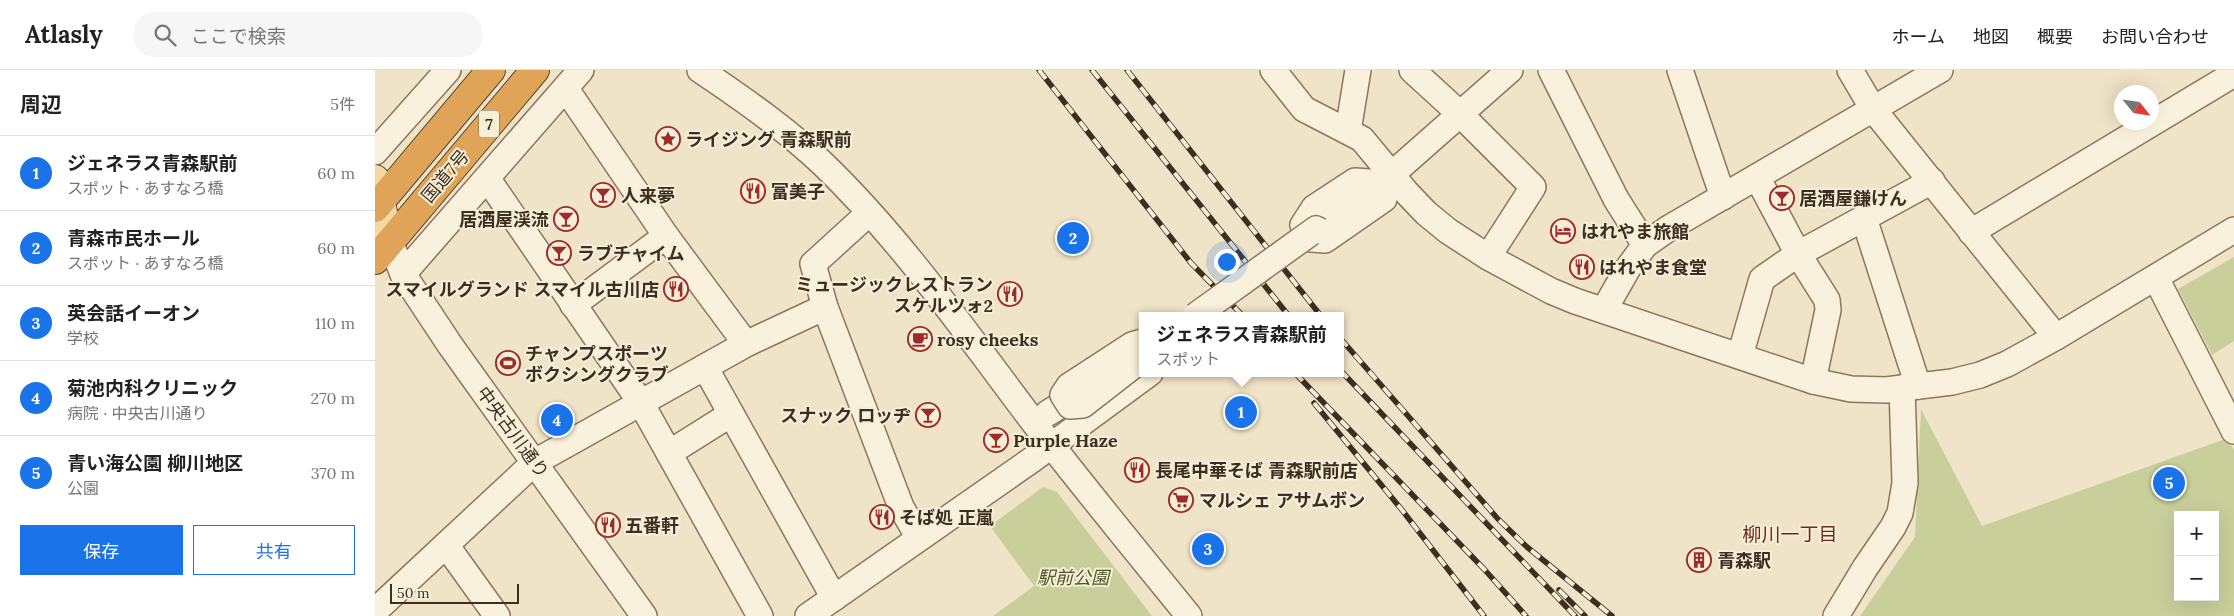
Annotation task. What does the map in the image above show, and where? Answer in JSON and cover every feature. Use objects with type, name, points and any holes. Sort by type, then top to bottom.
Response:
[{"type":"highway","name":"国道7号","points":[[377,196],[418,154],[491,70]]},
{"type":"highway","name":"国道7号","points":[[383,251],[535,70]]},
{"type":"main road","points":[[377,196],[383,251]]},
{"type":"street","points":[[375,152],[448,70]]},
{"type":"street","points":[[700,70],[793,138],[822,163],[869,212],[925,279],[1052,445],[1189,616]]},
{"type":"street","points":[[1273,70],[1304,109],[1348,131],[1368,145],[1391,174],[1433,219],[1447,231],[1489,257],[1551,291],[1813,381],[1851,389],[1910,387],[1952,382],[1980,375],[2007,364],[2057,337],[2234,230]]},
{"type":"street","points":[[1348,131],[1358,70]]},
{"type":"street","points":[[1412,70],[1533,187],[1489,257]]},
{"type":"street","points":[[1391,174],[1459,114],[1483,78],[1510,70]]},
{"type":"street","points":[[1551,70],[1615,198],[1645,245]]},
{"type":"street","points":[[1680,70],[1723,197]]},
{"type":"street","points":[[1850,70],[1873,109],[2057,337]]},
{"type":"street","points":[[1604,310],[1627,268],[1645,245],[1669,228],[1873,109],[1932,72]]},
{"type":"street","points":[[1971,232],[2234,74]]},
{"type":"street","points":[[403,274],[573,79],[666,236],[746,344]]},
{"type":"street","points":[[1757,177],[1798,254],[1827,300],[1813,381]]},
{"type":"street","points":[[487,178],[641,403],[760,616]]},
{"type":"street","points":[[1310,230],[1320,231],[1366,201],[1369,194],[1365,187],[1356,186],[1316,212],[1307,225],[1313,234],[1324,234],[1371,200],[1375,193],[1369,182],[1355,181],[1314,208],[1303,225],[1311,240],[1325,240],[1384,198]]},
{"type":"street","points":[[1740,356],[1762,279],[1798,254],[1932,181]]},
{"type":"street","points":[[869,212],[813,264],[825,306],[901,507],[919,538]]},
{"type":"street","points":[[1836,616],[1900,513],[1905,483],[1910,387],[1864,218]]},
{"type":"street","points":[[1200,312],[1307,233]]},
{"type":"street","points":[[573,304],[666,236]]},
{"type":"street","name":"中央古川通り","points":[[383,251],[403,274],[450,345],[644,616]]},
{"type":"street","points":[[2156,278],[2234,431]]},
{"type":"street","points":[[375,611],[535,462],[746,344],[825,306]]},
{"type":"street","points":[[705,367],[834,598]]},
{"type":"street","points":[[808,616],[1052,445],[1145,377]]},
{"type":"street","points":[[1048,413],[1074,397]]},
{"type":"street","points":[[669,453],[731,414]]},
{"type":"street","points":[[446,544],[497,616]]},
{"type":"green space","points":[[2234,257],[2234,341],[2212,355],[2178,289]]},
{"type":"green space","points":[[1921,409],[1982,526],[2228,438],[2234,451],[2234,616],[1860,616],[1915,537]]},
{"type":"green space","name":"駅前公園","points":[[1043,487],[1057,492],[1152,616],[993,616],[1034,586],[990,526]]},
{"type":"railway","points":[[1039,70],[1191,263],[1239,312]]},
{"type":"railway","points":[[1092,70],[1286,312]]},
{"type":"railway","points":[[1127,70],[1318,312]]},
{"type":"railway","points":[[1344,343],[1498,519],[1527,547],[1612,616]]},
{"type":"railway","points":[[1344,374],[1575,616]]},
{"type":"railway","points":[[1299,377],[1484,569],[1526,616]]},
{"type":"railway","points":[[1314,403],[1402,510],[1484,616]]},
{"type":"railway","points":[[1559,590],[1585,616]]},
{"type":"place","name":"ライジング 青森駅前","points":[[668,139]]},
{"type":"place","name":"富美子","points":[[753,191]]},
{"type":"place","name":"人来夢","points":[[603,195]]},
{"type":"place","name":"居酒屋鎌けん","points":[[1782,198]]},
{"type":"place","name":"居酒屋渓流","points":[[566,219]]},
{"type":"place","name":"はれやま旅館","points":[[1563,231]]},
{"type":"place","name":"青森市民ホール","points":[[1073,238]]},
{"type":"place","name":"ラブチャイム","points":[[559,253]]},
{"type":"place","name":"はれやま食堂","points":[[1582,267]]},
{"type":"place","name":"スマイルグランド スマイル古川店","points":[[676,289]]},
{"type":"place","name":"ミュージックレストラン スケルツォ2","points":[[1010,294]]},
{"type":"place","name":"rosy cheeks","points":[[920,339]]},
{"type":"place","name":"チャンプスポーツ ボクシングクラブ","points":[[508,363]]},
{"type":"place","name":"ジェネラス青森駅前","points":[[1241,412]]},
{"type":"place","name":"スナック ロッヂ","points":[[928,415]]},
{"type":"place","name":"菊池内科クリニック","points":[[557,420]]},
{"type":"place","name":"Purple Haze","points":[[996,440]]},
{"type":"place","name":"長尾中華そば 青森駅前店","points":[[1137,470]]},
{"type":"place","name":"青い海公園 柳川地区","points":[[2169,483]]},
{"type":"place","name":"マルシェ アサムボン","points":[[1181,500]]},
{"type":"place","name":"そば処 正嵐","points":[[882,517]]},
{"type":"place","name":"五番軒","points":[[608,525]]},
{"type":"place","name":"英会話イーオン","points":[[1208,549]]},
{"type":"place","name":"青森駅","points":[[1699,560]]},
{"type":"district","name":"柳川一丁目","points":[[1790,534]]}]
